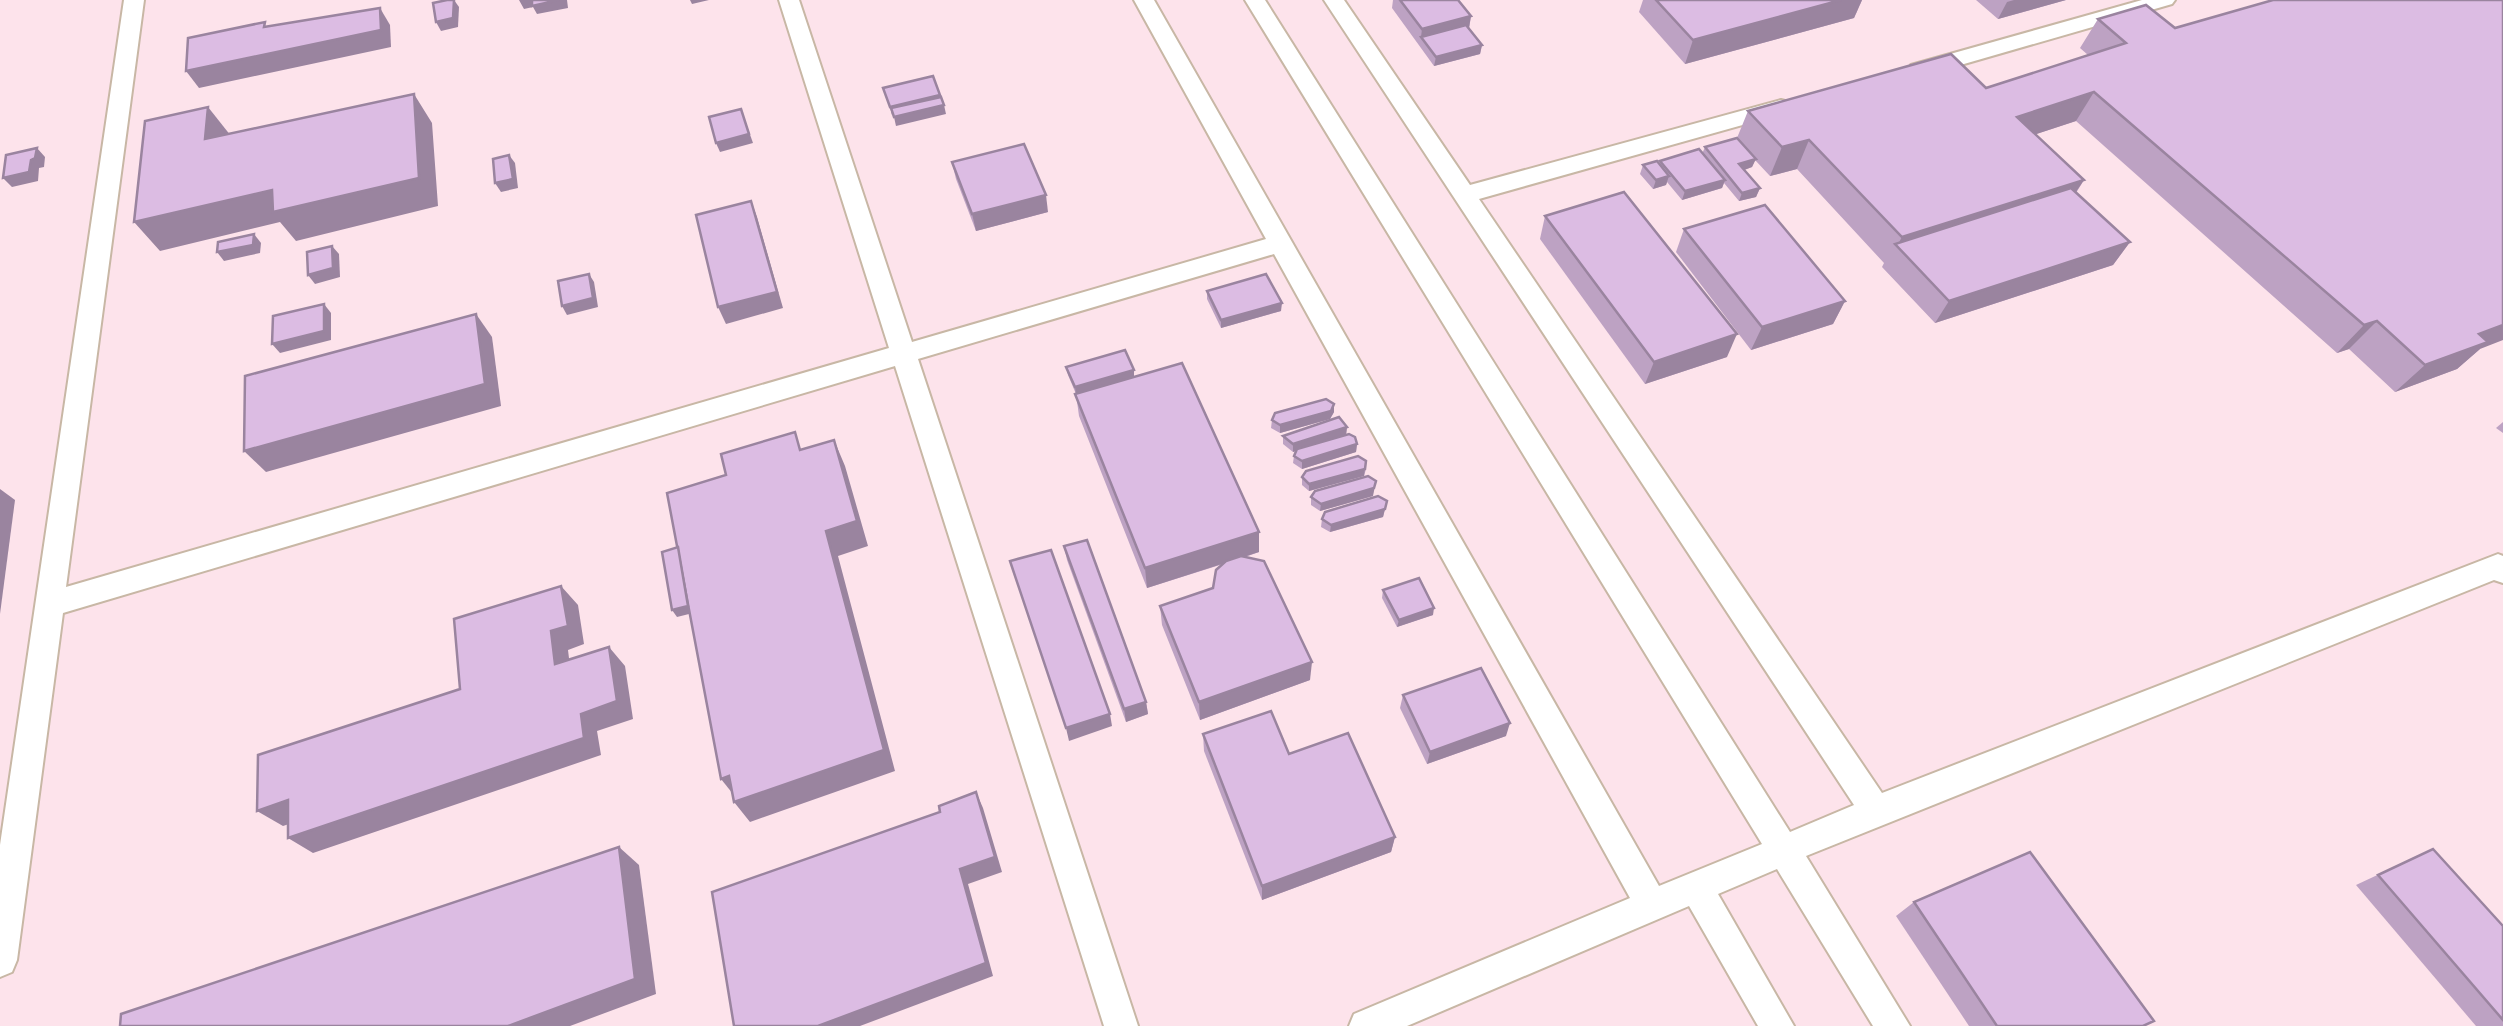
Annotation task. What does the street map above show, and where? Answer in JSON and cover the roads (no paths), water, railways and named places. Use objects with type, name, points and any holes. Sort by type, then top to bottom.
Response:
[{"type":"lane","points":[[0,960],[134,0]]},
{"type":"lane","points":[[789,0],[1121,1026]]},
{"type":"lane","points":[[1144,0],[1652,905]]},
{"type":"lane","points":[[1255,0],[1892,1026]]},
{"type":"lane","points":[[1334,0],[1876,811]]},
{"type":"lane","points":[[1904,74],[2165,0]]},
{"type":"lane","points":[[1464,195],[1809,100]]},
{"type":"lane","points":[[48,605],[1278,244]]},
{"type":"lane","points":[[1366,1026],[1876,811],[2498,566],[2503,571]]},
{"type":"lane","points":[[1696,887],[1777,1026]]}]
